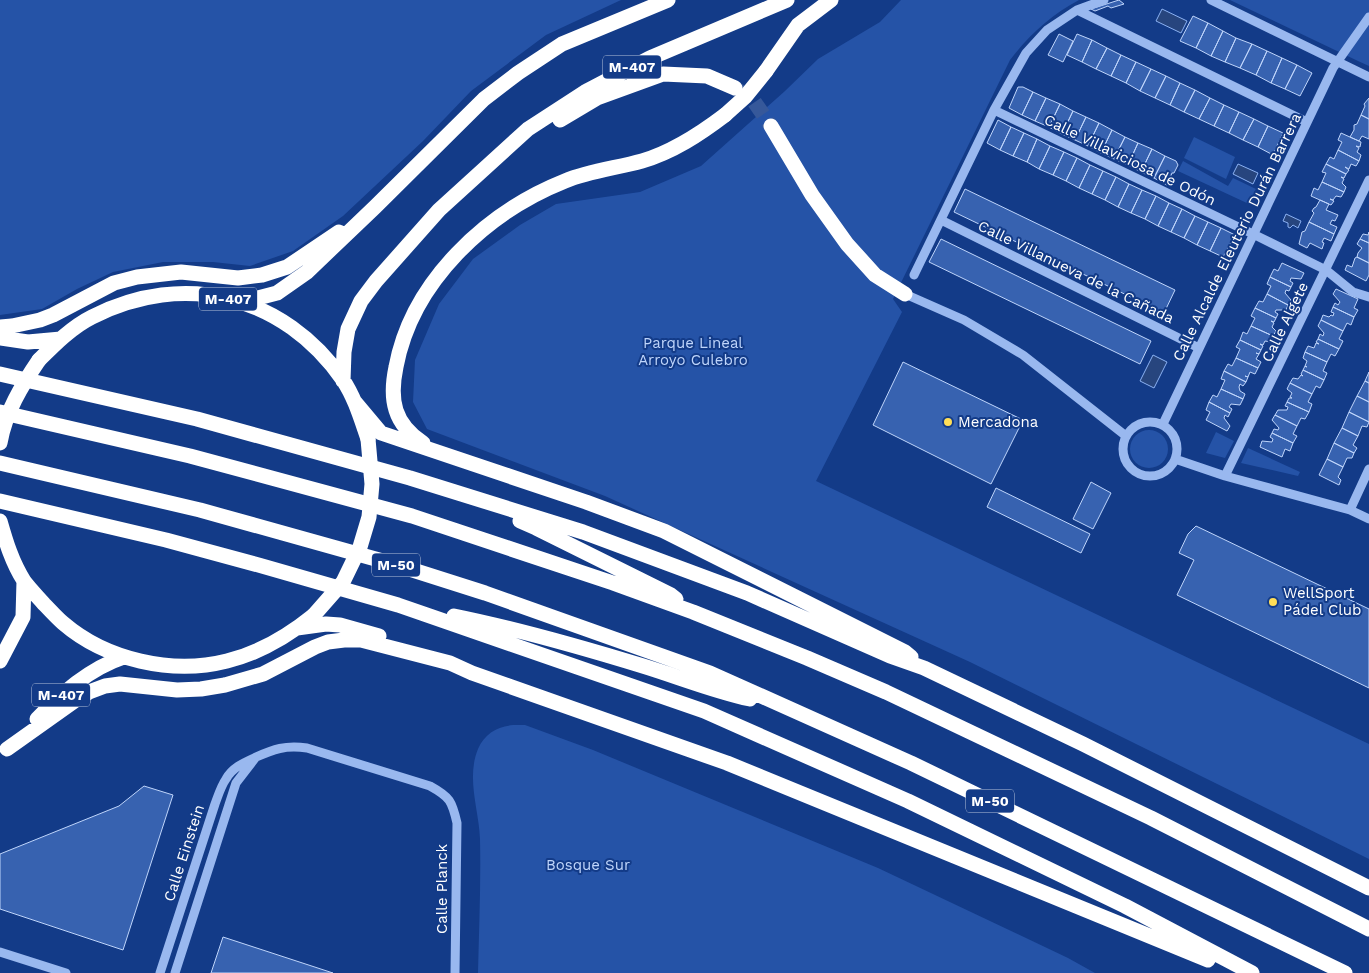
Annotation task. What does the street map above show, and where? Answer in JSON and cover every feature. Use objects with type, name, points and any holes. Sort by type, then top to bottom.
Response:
[{"type":"highway","name":"M-407","points":[[243,302],[277,293],[307,272],[376,207],[484,99],[518,73],[562,44],[668,0]]},
{"type":"highway","name":"M-407","points":[[343,381],[344,352],[348,329],[361,301],[376,281],[439,210],[528,129],[585,92],[650,58],[787,0]]},
{"type":"highway","points":[[439,453],[410,435],[403,426],[395,405],[393,380],[397,361],[410,322],[438,274],[484,228],[528,199],[566,180],[644,160],[672,149],[701,133],[745,97],[798,25],[832,0]]},
{"type":"highway","points":[[493,162],[597,98],[663,74],[707,76],[735,88]]},
{"type":"highway","points":[[771,126],[812,195],[847,244],[875,275],[905,294]]},
{"type":"highway","points":[[0,327],[40,320],[114,283],[137,276],[182,272],[238,278],[262,276],[292,264],[376,207]]},
{"type":"highway","name":"M-407","points":[[0,443],[2,431],[21,386],[39,360],[61,338],[90,318],[126,302],[165,294],[205,294],[243,302],[282,321],[316,347],[343,381],[355,402],[368,439],[372,484],[369,517],[360,547],[343,582],[314,615],[281,638],[250,654],[209,665],[183,666],[153,663],[124,657],[96,646],[62,622],[24,581],[4,546],[0,521]]},
{"type":"highway","points":[[0,338],[28,342],[61,338]]},
{"type":"highway","points":[[0,374],[197,419],[410,478],[583,532],[746,593],[890,656],[924,668],[1083,744],[1369,888]]},
{"type":"highway","points":[[355,402],[381,433],[586,502],[664,531],[906,652],[924,668]]},
{"type":"highway","points":[[0,412],[190,456],[412,516],[613,583],[693,612],[886,692],[1151,818],[1369,929]]},
{"type":"highway","name":"M-50","points":[[0,463],[200,510],[414,571],[495,596],[710,673],[780,706],[911,763],[1345,973]]},
{"type":"highway","points":[[410,478],[536,528],[671,595],[693,612]]},
{"type":"highway","points":[[0,501],[176,543],[398,605],[704,711],[908,801],[1125,906],[1252,973]]},
{"type":"highway","name":"M-407","points":[[0,662],[23,617],[24,581]]},
{"type":"highway","points":[[398,605],[489,623],[644,666],[726,693],[780,706]]},
{"type":"highway","points":[[297,628],[326,624],[340,624],[354,628],[391,640],[472,673],[727,763],[1114,920],[1239,973]]},
{"type":"highway","points":[[4,752],[82,696],[105,686],[120,684],[177,690],[226,685],[262,674],[328,642],[361,640],[450,663]]},
{"type":"highway","name":"M-407","points":[[4,752],[65,691],[108,662],[124,657]]},
{"type":"street","points":[[914,275],[994,110],[1026,53],[1047,30],[1077,10],[1104,0]]},
{"type":"street","points":[[1211,0],[1369,77]]},
{"type":"street","points":[[1077,10],[1307,122]]},
{"type":"street","name":"Calle Alcalde Eleuterio Durán Barrera","points":[[1163,424],[1336,61],[1369,17]]},
{"type":"street","name":"Calle Villaviciosa de Odón","points":[[994,110],[1326,270],[1353,292],[1369,296]]},
{"type":"street","name":"Calle Algete","points":[[1225,476],[1369,180]]},
{"type":"street","name":"Calle Villanueva de la Cañada","points":[[941,220],[1199,348]]},
{"type":"street","points":[[905,294],[964,320],[1023,355],[1126,436]]},
{"type":"street","points":[[1154,422],[1163,424],[1174,436],[1177,443],[1176,459],[1164,472],[1156,476],[1138,473],[1131,468],[1123,453],[1123,444],[1126,436],[1138,424],[1154,422]]},
{"type":"street","points":[[1176,459],[1225,476],[1350,510],[1369,519]]},
{"type":"street","points":[[1350,510],[1369,469]]},
{"type":"street","name":"Calle Einstein","points":[[160,973],[215,804],[226,779],[239,765],[276,748],[307,748],[430,786],[443,794],[453,806]]},
{"type":"street","name":"Calle Einstein","points":[[175,973],[236,783],[256,757]]},
{"type":"street","name":"Calle Planck","points":[[453,806],[457,823],[455,973]]},
{"type":"street","points":[[0,952],[66,973]]},
{"type":"green space","points":[[0,0],[621,0],[546,35],[471,91],[423,141],[343,216],[293,251],[250,266],[213,262],[163,262],[113,272],[77,289],[42,309],[0,315]]},
{"type":"green space","name":"Parque Lineal Arroyo Culebro","points":[[901,0],[1079,0],[1041,26],[1010,60],[893,299],[902,312],[816,481],[1369,744],[1369,859],[970,662],[605,496],[427,429],[413,402],[415,360],[439,304],[473,259],[520,225],[556,204],[640,192],[701,166],[818,59],[880,22]]},
{"type":"green space","points":[[1230,0],[1369,0],[1369,66],[1358,61]]},
{"type":"green space","points":[[1194,137],[1235,157],[1226,179],[1184,158]]},
{"type":"green space","points":[[1183,161],[1228,186],[1233,178],[1256,189],[1249,204],[1178,171]]},
{"type":"green space","points":[[1149,430],[1162,436],[1168,449],[1162,462],[1149,468],[1136,462],[1130,449],[1136,436]]},
{"type":"green space","points":[[1216,432],[1234,441],[1225,458],[1206,453]]},
{"type":"green space","points":[[1248,448],[1300,472],[1298,476],[1241,463]]},
{"type":"green space","name":"Bosque Sur","points":[[513,725],[525,725],[593,750],[878,868],[1068,958],[1095,973],[478,973],[480,839],[473,771],[478,749],[484,739],[497,729]]},
{"type":"shaded area","points":[[1162,9],[1187,21],[1181,33],[1156,21]]},
{"type":"shaded area","points":[[1238,164],[1258,173],[1253,184],[1233,174]]},
{"type":"shaded area","points":[[1286,214],[1301,221],[1298,228],[1293,225],[1290,228],[1288,227],[1288,223],[1283,221]]},
{"type":"shaded area","points":[[1153,355],[1167,362],[1154,388],[1140,381]]},
{"type":"building","points":[[1119,0],[1124,4],[1111,8],[1108,6],[1095,11],[1091,9]]},
{"type":"building","points":[[1193,16],[1208,23],[1196,48],[1180,41]]},
{"type":"building","points":[[1208,23],[1223,31],[1211,56],[1196,48]]},
{"type":"building","points":[[1223,31],[1236,38],[1225,62],[1211,56]]},
{"type":"building","points":[[1059,34],[1073,41],[1063,62],[1048,55]]},
{"type":"building","points":[[1077,34],[1092,40],[1082,62],[1067,55]]},
{"type":"building","points":[[1236,38],[1252,44],[1240,68],[1225,62]]},
{"type":"building","points":[[1092,40],[1107,48],[1096,69],[1082,62]]},
{"type":"building","points":[[1252,44],[1267,51],[1256,75],[1240,68]]},
{"type":"building","points":[[1107,48],[1121,55],[1111,76],[1096,69]]},
{"type":"building","points":[[1267,51],[1282,58],[1271,83],[1256,75]]},
{"type":"building","points":[[1121,55],[1136,62],[1126,83],[1111,76]]},
{"type":"building","points":[[1282,58],[1297,65],[1285,89],[1271,83]]},
{"type":"building","points":[[1136,62],[1151,69],[1140,91],[1126,83]]},
{"type":"building","points":[[1297,65],[1312,73],[1300,96],[1285,89]]},
{"type":"building","points":[[1151,69],[1166,76],[1155,98],[1140,91]]},
{"type":"building","points":[[1166,76],[1180,83],[1170,105],[1155,98]]},
{"type":"building","points":[[1180,83],[1195,90],[1184,112],[1170,105]]},
{"type":"building","points":[[1018,87],[1023,87],[1033,92],[1022,115],[1009,108]]},
{"type":"building","points":[[1195,90],[1210,98],[1199,119],[1184,112]]},
{"type":"building","points":[[1033,92],[1046,98],[1035,121],[1022,115]]},
{"type":"building","points":[[1046,98],[1060,104],[1049,127],[1035,121]]},
{"type":"building","points":[[1210,98],[1224,105],[1214,126],[1199,119]]},
{"type":"building","points":[[1369,98],[1369,119],[1361,115],[1364,104]]},
{"type":"building","points":[[1060,104],[1073,111],[1062,134],[1049,127]]},
{"type":"building","points":[[1224,105],[1239,112],[1229,133],[1214,126]]},
{"type":"building","points":[[1073,111],[1086,117],[1075,140],[1062,134]]},
{"type":"building","points":[[1239,112],[1254,119],[1243,140],[1229,133]]},
{"type":"building","points":[[1361,115],[1369,119],[1369,139],[1362,136],[1359,141],[1350,137],[1354,130],[1354,125],[1357,124]]},
{"type":"building","points":[[1086,117],[1099,123],[1088,146],[1075,140]]},
{"type":"building","points":[[1254,119],[1268,126],[1258,147],[1243,140]]},
{"type":"building","points":[[998,120],[1011,127],[1000,150],[987,143]]},
{"type":"building","points":[[1099,123],[1112,130],[1101,153],[1088,146]]},
{"type":"building","points":[[1268,126],[1283,133],[1273,155],[1258,147]]},
{"type":"building","points":[[1011,127],[1024,133],[1013,156],[1000,150]]},
{"type":"building","points":[[1112,130],[1125,137],[1114,159],[1101,153]]},
{"type":"building","points":[[1024,133],[1037,139],[1027,162],[1013,156]]},
{"type":"building","points":[[1341,133],[1361,142],[1360,147],[1356,146],[1359,148],[1357,152],[1361,155],[1359,161],[1338,150],[1342,142],[1338,140]]},
{"type":"building","points":[[1125,137],[1138,143],[1128,165],[1114,159]]},
{"type":"building","points":[[1037,139],[1050,146],[1039,169],[1027,162]]},
{"type":"building","points":[[1138,143],[1152,149],[1141,172],[1128,165]]},
{"type":"building","points":[[1050,146],[1064,152],[1053,175],[1039,169]]},
{"type":"building","points":[[1152,149],[1165,156],[1154,178],[1141,172]]},
{"type":"building","points":[[1338,150],[1359,161],[1356,166],[1351,164],[1349,169],[1345,167],[1349,170],[1346,174],[1326,164],[1330,157],[1334,159]]},
{"type":"building","points":[[1064,152],[1077,158],[1066,181],[1053,175]]},
{"type":"building","points":[[1165,156],[1176,161],[1178,165],[1167,185],[1154,178]]},
{"type":"building","points":[[1077,158],[1090,165],[1079,188],[1066,181]]},
{"type":"building","points":[[1326,164],[1346,174],[1344,178],[1341,177],[1344,179],[1342,183],[1346,187],[1344,192],[1322,182],[1326,173],[1322,172]]},
{"type":"building","points":[[1090,165],[1103,171],[1092,194],[1079,188]]},
{"type":"building","points":[[1103,171],[1116,177],[1105,200],[1092,194]]},
{"type":"building","points":[[1116,177],[1129,184],[1118,207],[1105,200]]},
{"type":"building","points":[[1322,182],[1344,192],[1341,197],[1336,196],[1333,200],[1330,199],[1334,201],[1331,205],[1311,196],[1314,188],[1318,190]]},
{"type":"building","points":[[1129,184],[1142,190],[1131,213],[1118,207]]},
{"type":"building","points":[[965,189],[1175,290],[1164,313],[954,212]]},
{"type":"building","points":[[1142,190],[1156,196],[1145,219],[1131,213]]},
{"type":"building","points":[[1156,196],[1169,203],[1158,226],[1145,219]]},
{"type":"building","points":[[1320,200],[1329,204],[1326,210],[1338,215],[1335,221],[1332,220],[1330,224],[1337,227],[1334,234],[1309,222],[1314,213],[1312,211]]},
{"type":"building","points":[[1169,203],[1182,209],[1171,232],[1158,226]]},
{"type":"building","points":[[1182,209],[1195,216],[1184,238],[1171,232]]},
{"type":"building","points":[[1195,216],[1208,222],[1197,245],[1184,238]]},
{"type":"building","points":[[1208,222],[1221,228],[1210,251],[1197,245]]},
{"type":"building","points":[[1309,222],[1334,234],[1331,241],[1324,238],[1322,249],[1310,243],[1307,248],[1299,244],[1302,232],[1305,231]]},
{"type":"building","points":[[1221,228],[1235,235],[1223,257],[1210,251]]},
{"type":"building","points":[[1369,232],[1369,243],[1360,239],[1363,234],[1368,235]]},
{"type":"building","points":[[941,239],[1151,341],[1140,364],[929,262]]},
{"type":"building","points":[[1360,239],[1369,243],[1369,263],[1357,257],[1362,248],[1357,244]]},
{"type":"building","points":[[1357,257],[1369,263],[1369,275],[1366,281],[1345,270],[1347,265],[1352,267]]},
{"type":"building","points":[[1282,263],[1304,273],[1301,279],[1291,278],[1290,281],[1293,283],[1291,287],[1270,277],[1274,269],[1278,271]]},
{"type":"building","points":[[1270,277],[1291,287],[1285,293],[1291,300],[1288,305],[1267,294],[1271,286],[1267,284]]},
{"type":"building","points":[[1336,289],[1358,299],[1354,308],[1358,310],[1354,317],[1333,307],[1335,303],[1338,305],[1340,302],[1333,294]]},
{"type":"building","points":[[1267,294],[1288,305],[1286,310],[1276,310],[1275,312],[1278,314],[1276,318],[1255,308],[1259,301],[1263,302]]},
{"type":"building","points":[[1333,307],[1354,317],[1351,325],[1347,323],[1343,331],[1321,320],[1323,315],[1333,316],[1334,313],[1331,312]]},
{"type":"building","points":[[1255,308],[1276,318],[1274,322],[1271,321],[1274,323],[1272,327],[1276,331],[1273,336],[1251,326],[1255,318],[1251,316]]},
{"type":"building","points":[[1321,320],[1343,331],[1339,339],[1343,341],[1339,349],[1318,339],[1320,334],[1323,336],[1324,333],[1318,326]]},
{"type":"building","points":[[1251,326],[1273,336],[1271,342],[1265,341],[1263,345],[1260,344],[1263,346],[1261,350],[1240,340],[1243,332],[1247,334]]},
{"type":"building","points":[[1318,339],[1339,349],[1335,356],[1331,354],[1327,362],[1305,352],[1308,346],[1314,348],[1316,343],[1319,344],[1316,342]]},
{"type":"building","points":[[1240,340],[1261,350],[1256,359],[1261,362],[1258,368],[1236,358],[1240,349],[1236,347]]},
{"type":"building","points":[[1305,352],[1327,362],[1323,371],[1327,373],[1324,380],[1303,370],[1307,361],[1303,358]]},
{"type":"building","points":[[1236,358],[1258,368],[1255,374],[1250,372],[1246,382],[1224,371],[1228,364],[1232,366]]},
{"type":"building","name":"Mercadona","points":[[903,362],[1023,420],[991,484],[873,425]]},
{"type":"building","points":[[1303,370],[1324,380],[1320,388],[1316,386],[1312,394],[1290,383],[1293,378],[1298,379],[1301,375],[1303,376],[1301,374]]},
{"type":"building","points":[[1224,371],[1246,382],[1243,386],[1240,384],[1239,387],[1240,391],[1245,394],[1243,399],[1221,389],[1225,380],[1221,379]]},
{"type":"building","points":[[1369,372],[1369,383],[1365,381]]},
{"type":"building","points":[[1365,381],[1369,383],[1369,402],[1357,396]]},
{"type":"building","points":[[1290,383],[1312,394],[1308,402],[1312,404],[1309,412],[1287,402],[1289,398],[1292,398],[1290,397],[1292,393],[1287,389]]},
{"type":"building","points":[[1221,389],[1243,399],[1240,405],[1231,404],[1229,407],[1232,409],[1230,413],[1209,402],[1213,395],[1217,397]]},
{"type":"building","points":[[1357,396],[1369,402],[1369,422],[1349,412]]},
{"type":"building","points":[[1209,402],[1230,413],[1228,417],[1225,415],[1224,418],[1230,426],[1227,431],[1206,420],[1210,412],[1206,410]]},
{"type":"building","points":[[1287,402],[1309,412],[1305,419],[1301,418],[1297,426],[1275,415],[1278,410],[1287,410],[1288,407],[1285,406]]},
{"type":"building","points":[[1349,412],[1369,422],[1367,427],[1362,426],[1358,436],[1342,428]]},
{"type":"building","points":[[1275,415],[1297,426],[1293,434],[1297,436],[1293,443],[1272,433],[1274,429],[1278,430],[1279,428],[1272,420]]},
{"type":"building","points":[[1342,428],[1358,436],[1353,445],[1357,448],[1354,453],[1334,443]]},
{"type":"building","points":[[1272,433],[1293,443],[1290,451],[1285,449],[1282,457],[1260,447],[1262,441],[1272,442],[1273,439],[1270,437]]},
{"type":"building","points":[[1334,443],[1354,453],[1352,458],[1347,458],[1343,467],[1327,459]]},
{"type":"building","points":[[1327,459],[1343,467],[1338,477],[1341,480],[1339,485],[1319,475]]},
{"type":"building","points":[[1091,482],[1111,493],[1093,529],[1073,519]]},
{"type":"building","points":[[996,488],[1090,534],[1081,553],[987,507]]},
{"type":"building","name":"WellSport Pádel Club","points":[[1196,526],[1369,609],[1369,688],[1177,595],[1194,560],[1179,553],[1188,534]]},
{"type":"building","points":[[144,786],[173,795],[123,950],[0,909],[0,854],[119,806]]},
{"type":"building","points":[[223,937],[333,973],[211,973]]},
{"type":"tunnel","points":[[736,89],[753,100],[771,126]]},
{"type":"place","name":"Mercadona","points":[[948,422]]},
{"type":"place","name":"WellSport Pádel Club","points":[[1273,602]]}]
